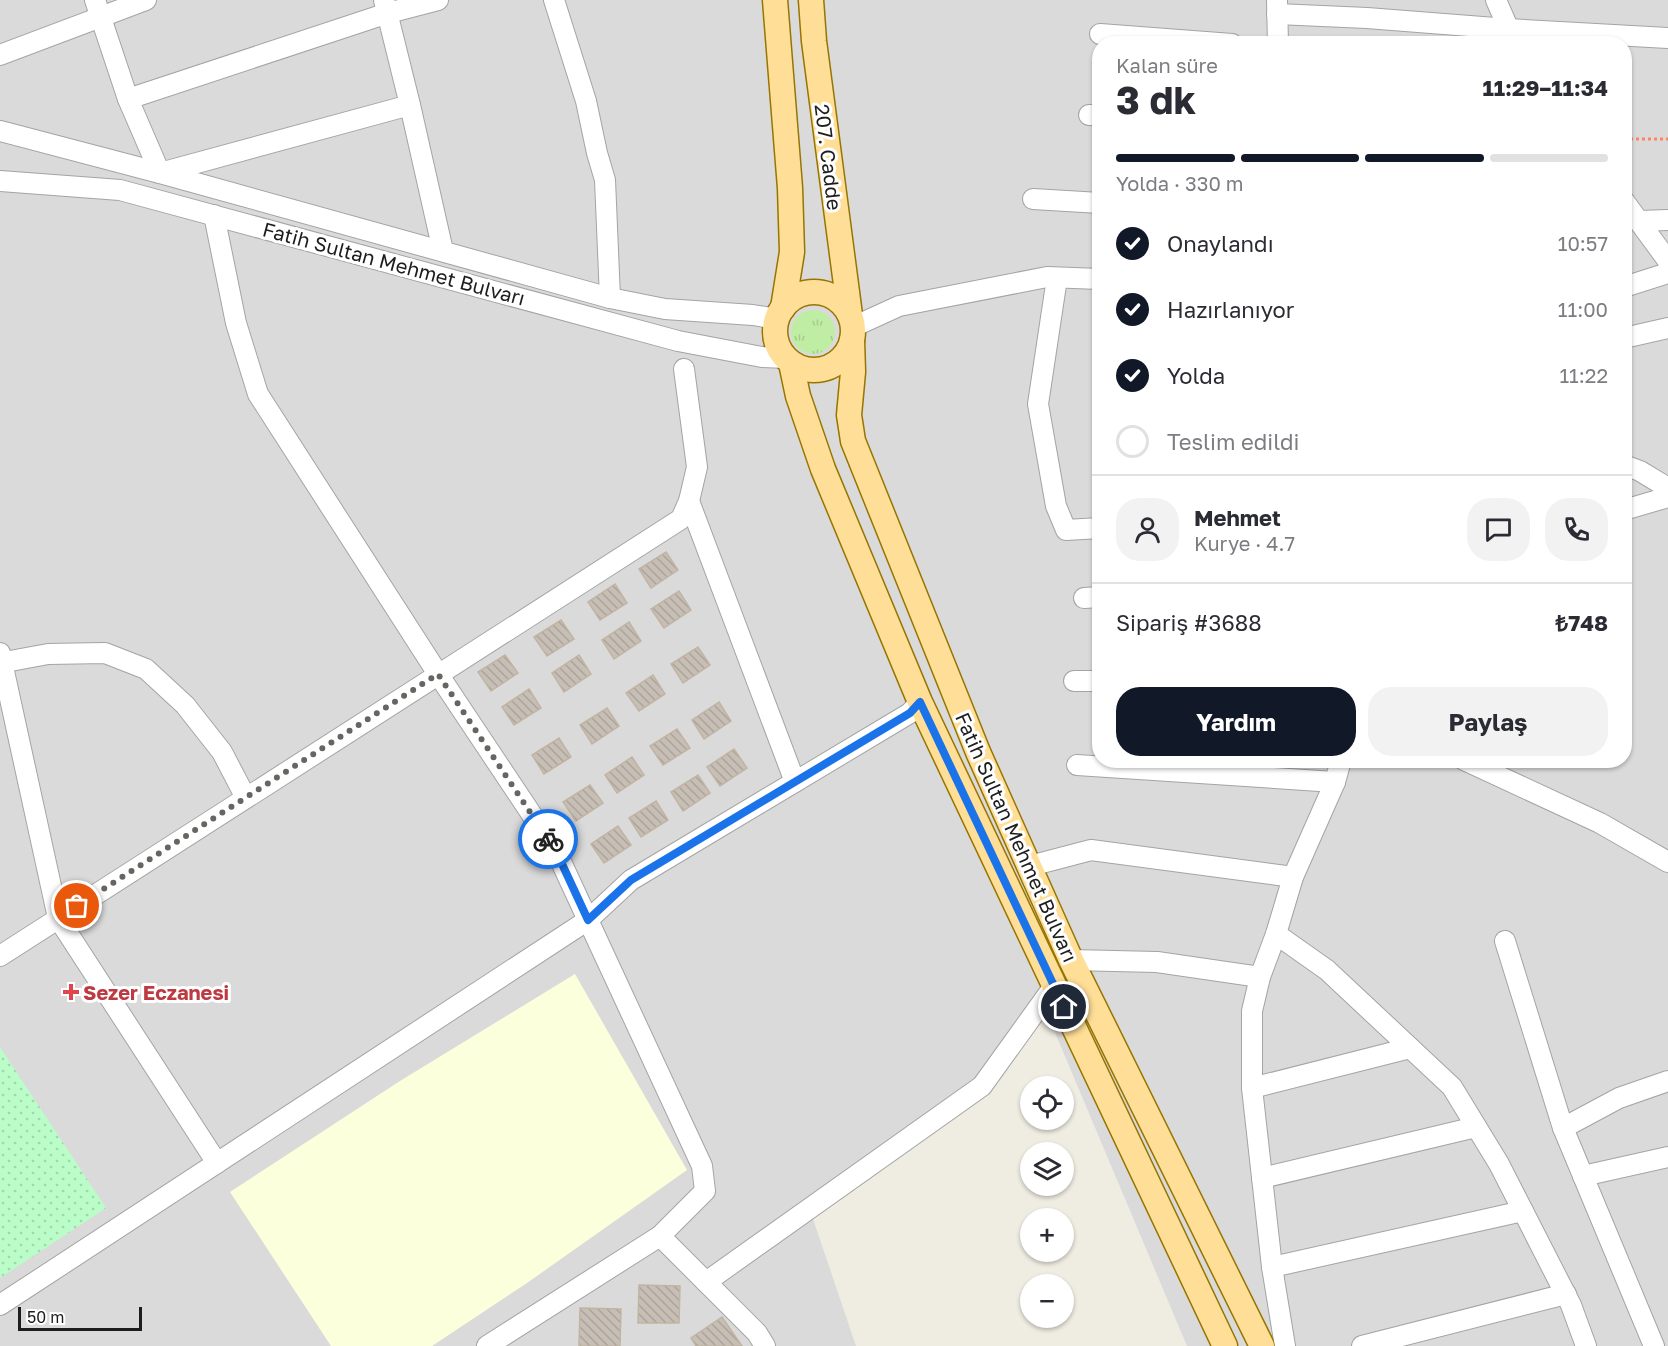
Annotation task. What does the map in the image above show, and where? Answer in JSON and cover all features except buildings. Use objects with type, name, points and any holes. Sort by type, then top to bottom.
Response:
[{"type":"main road","name":"207. Cadde","points":[[775,0],[790,188],[792,252],[780,313]]},
{"type":"main road","name":"207. Cadde","points":[[811,0],[814,41],[852,327]]},
{"type":"main road","points":[[818,292],[831,296],[842,304],[852,327],[848,352],[839,362],[828,368],[816,370],[803,369],[789,360],[778,346],[775,333],[780,313],[793,299],[805,293],[818,292]]},
{"type":"main road","name":"Fatih Sultan Mehmet Bulvarı","points":[[852,327],[853,372],[849,416],[853,441],[978,752],[1071,960],[1262,1346]]},
{"type":"main road","name":"Fatih Sultan Mehmet Bulvarı","points":[[789,360],[798,396],[823,469],[920,702],[1225,1346]]},
{"type":"street","points":[[0,55],[98,8],[146,0]]},
{"type":"street","points":[[128,99],[386,7],[438,0]]},
{"type":"street","points":[[554,0],[586,102],[605,180],[610,298]]},
{"type":"street","points":[[1496,0],[1512,36]]},
{"type":"street","points":[[386,7],[443,251]]},
{"type":"street","points":[[1278,36],[1277,7],[1512,36]]},
{"type":"street","points":[[98,8],[128,99],[160,173],[410,105]]},
{"type":"street","points":[[1100,34],[1126,36]]},
{"type":"street","points":[[1632,38],[1668,38]]},
{"type":"street","name":"Fatih Sultan Mehmet Bulvarı","points":[[0,131],[610,298],[665,309],[753,315],[780,313]]},
{"type":"street","name":"Fatih Sultan Mehmet Bulvarı","points":[[0,181],[120,190],[678,341],[789,360]]},
{"type":"street","points":[[1033,199],[1092,203]]},
{"type":"street","points":[[1632,211],[1668,261]]},
{"type":"street","points":[[214,214],[236,323],[258,394],[438,674],[556,851],[702,1166],[705,1191],[660,1236],[487,1346]]},
{"type":"street","points":[[1639,221],[1668,220]]},
{"type":"street","points":[[1632,284],[1668,273]]},
{"type":"street","points":[[852,327],[899,306],[1047,277],[1092,279]]},
{"type":"street","points":[[1057,278],[1038,404],[1056,506],[1066,530],[1092,528]]},
{"type":"street","points":[[1632,336],[1668,328]]},
{"type":"street","points":[[0,956],[681,519],[689,501],[697,467],[684,369]]},
{"type":"street","points":[[1632,468],[1668,488]]},
{"type":"street","points":[[1632,508],[1668,497]]},
{"type":"street","points":[[689,501],[795,782]]},
{"type":"street","points":[[217,1163],[58,918],[1,660],[48,654],[105,653],[146,669],[184,705],[222,752],[246,798]]},
{"type":"street","points":[[1074,681],[1092,681]]},
{"type":"street","points":[[0,1305],[588,920],[631,880],[910,713],[920,702]]},
{"type":"street","points":[[1077,765],[1092,766]]},
{"type":"street","points":[[1123,768],[1335,782]]},
{"type":"street","points":[[1285,1346],[1272,1267],[1252,1088],[1252,1011],[1260,977],[1293,877],[1335,782],[1339,768]]},
{"type":"street","points":[[1481,768],[1600,823],[1668,862]]},
{"type":"street","points":[[1030,866],[1091,850],[1293,877]]},
{"type":"street","points":[[1276,934],[1327,970],[1452,1087],[1499,1164],[1566,1294],[1586,1346]]},
{"type":"street","points":[[1505,942],[1563,1128],[1654,1346]]},
{"type":"street","points":[[1071,960],[1157,962],[1260,977]]},
{"type":"street","points":[[706,1282],[982,1086],[1054,986]]},
{"type":"street","points":[[1252,1088],[1410,1048]]},
{"type":"street","points":[[1563,1128],[1619,1098],[1668,1081]]},
{"type":"street","points":[[1262,1178],[1476,1127]]},
{"type":"street","points":[[1583,1176],[1668,1157]]},
{"type":"street","points":[[1272,1267],[1523,1211]]},
{"type":"street","points":[[660,1236],[757,1333],[765,1346]]},
{"type":"street","points":[[1362,1346],[1566,1294]]},
{"type":"path","points":[[1632,139],[1668,139]]},
{"type":"shaded area","points":[[0,0],[1668,0],[1668,1346],[1187,1346],[1048,1016],[812,1216],[856,1346],[0,1346]]},
{"type":"shaded area","points":[[575,974],[687,1170],[527,1283],[432,1346],[331,1346],[230,1192],[400,1081]]},
{"type":"green space","points":[[813,310],[828,317],[835,332],[828,347],[813,354],[798,347],[791,332],[798,317]]},
{"type":"green space","points":[[0,1047],[106,1208],[0,1278]]},
{"type":"way so far","points":[[77,906],[438,674],[548,839]]},
{"type":"place","name":"Sezer Eczanesi","points":[[71,992]]},
{"type":"route","points":[[548,839],[556,851],[588,920],[631,880],[910,713],[920,702],[1064,1007]]}]
